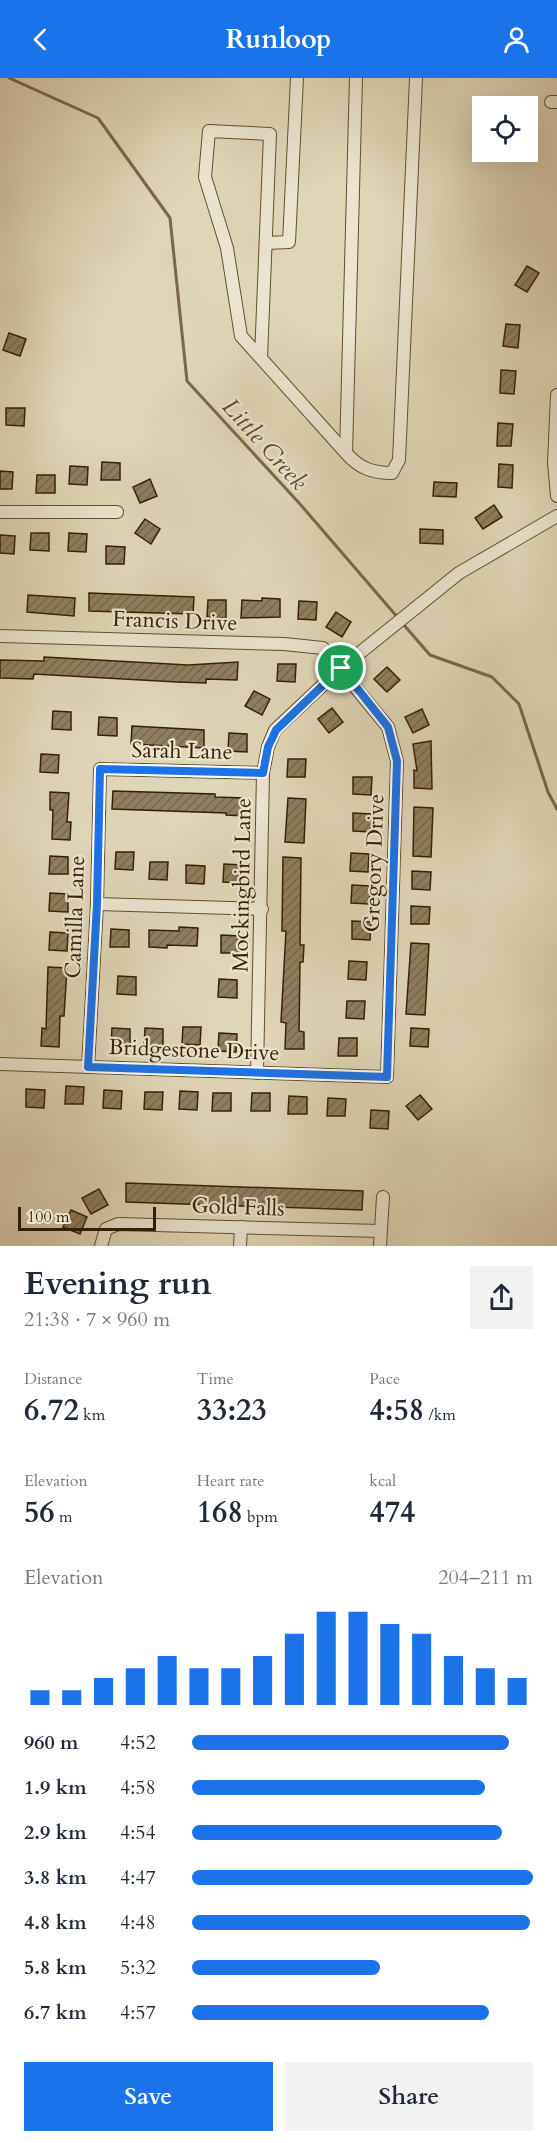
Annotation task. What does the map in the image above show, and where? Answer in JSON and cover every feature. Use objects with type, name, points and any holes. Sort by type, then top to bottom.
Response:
[{"type":"street","points":[[266,243],[289,242],[297,78]]},
{"type":"street","points":[[346,453],[356,78]]},
{"type":"street","points":[[261,358],[270,134],[209,131],[205,177],[227,248],[241,336],[357,466],[379,473],[392,473],[399,460],[416,78]]},
{"type":"street","points":[[557,395],[554,463],[557,496]]},
{"type":"street","points":[[0,512],[117,512]]},
{"type":"street","name":"Mockingbird Lane","points":[[257,1073],[263,773],[268,747],[276,730],[341,668],[459,573],[557,516]]},
{"type":"street","name":"Francis Drive","points":[[0,636],[284,644],[323,648],[341,668]]},
{"type":"street","name":"Gregory Drive","points":[[341,668],[388,727],[397,761],[387,1077]]},
{"type":"street","name":"Sarah Lane","points":[[100,769],[263,773]]},
{"type":"street","name":"Camilla Lane","points":[[88,1067],[97,904],[100,769]]},
{"type":"street","points":[[97,904],[262,909]]},
{"type":"street","name":"Bridgestone Drive","points":[[0,1064],[387,1077]]},
{"type":"street","points":[[380,1246],[382,1197]]},
{"type":"street","name":"Gold Falls","points":[[101,1243],[106,1229],[118,1224],[380,1231]]},
{"type":"street","points":[[240,1246],[241,1227]]},
{"type":"building","points":[[527,266],[539,273],[527,292],[515,285]]},
{"type":"building","points":[[506,324],[520,325],[518,348],[503,346]]},
{"type":"building","points":[[9,333],[26,339],[20,356],[3,350]]},
{"type":"building","points":[[501,370],[516,371],[514,394],[500,393]]},
{"type":"building","points":[[6,408],[25,408],[24,426],[6,425]]},
{"type":"building","points":[[498,423],[513,424],[511,446],[497,446]]},
{"type":"building","points":[[102,462],[120,463],[120,480],[101,480]]},
{"type":"building","points":[[499,464],[513,465],[512,488],[498,487]]},
{"type":"building","points":[[70,466],[88,467],[87,485],[69,484]]},
{"type":"building","points":[[0,471],[13,472],[12,489],[0,489]]},
{"type":"building","points":[[37,475],[55,475],[55,493],[36,493]]},
{"type":"building","points":[[150,479],[157,496],[140,503],[133,487]]},
{"type":"building","points":[[434,482],[457,483],[456,497],[433,496]]},
{"type":"building","points":[[494,505],[502,517],[483,529],[475,518]]},
{"type":"building","points":[[145,519],[160,529],[151,544],[135,533]]},
{"type":"building","points":[[420,529],[443,530],[443,544],[420,543]]},
{"type":"building","points":[[31,533],[49,533],[49,551],[30,550]]},
{"type":"building","points":[[69,533],[87,534],[86,552],[68,551]]},
{"type":"building","points":[[0,535],[15,536],[14,554],[0,553]]},
{"type":"building","points":[[106,546],[125,547],[124,564],[106,564]]},
{"type":"building","points":[[89,593],[194,597],[193,614],[89,611]]},
{"type":"building","points":[[28,595],[75,598],[74,616],[27,612]]},
{"type":"building","points":[[262,598],[280,599],[280,617],[241,618],[242,600],[262,601]]},
{"type":"building","points":[[208,600],[226,600],[226,618],[207,617]]},
{"type":"building","points":[[299,601],[317,602],[316,620],[298,619]]},
{"type":"building","points":[[336,612],[351,622],[342,637],[326,627]]},
{"type":"building","points":[[44,657],[188,665],[238,662],[237,680],[206,679],[206,683],[34,674],[33,679],[0,678],[0,660],[44,661]]},
{"type":"building","points":[[278,664],[296,664],[295,682],[277,681]]},
{"type":"building","points":[[387,667],[400,680],[387,692],[374,679]]},
{"type":"building","points":[[254,691],[270,699],[262,715],[245,706]]},
{"type":"building","points":[[332,708],[343,722],[329,733],[318,719]]},
{"type":"building","points":[[422,709],[429,725],[413,733],[405,717]]},
{"type":"building","points":[[53,711],[71,712],[71,730],[52,729]]},
{"type":"building","points":[[99,717],[117,718],[117,736],[98,735]]},
{"type":"building","points":[[132,726],[204,730],[204,748],[131,744]]},
{"type":"building","points":[[229,733],[247,734],[247,752],[228,751]]},
{"type":"building","points":[[431,741],[432,789],[414,788],[414,770],[417,771],[413,744]]},
{"type":"building","points":[[41,754],[59,755],[58,773],[40,772]]},
{"type":"building","points":[[288,759],[306,759],[305,777],[287,777]]},
{"type":"building","points":[[353,777],[372,777],[371,795],[353,794]]},
{"type":"building","points":[[113,791],[215,794],[215,797],[245,798],[244,816],[226,815],[226,813],[112,809]]},
{"type":"building","points":[[50,792],[69,793],[67,822],[71,822],[70,840],[52,839],[53,810],[50,810]]},
{"type":"building","points":[[288,798],[306,799],[304,843],[285,842]]},
{"type":"building","points":[[414,807],[433,808],[431,857],[413,856]]},
{"type":"building","points":[[353,813],[372,814],[371,832],[353,831]]},
{"type":"building","points":[[116,852],[134,852],[133,870],[115,869]]},
{"type":"building","points":[[351,853],[369,854],[368,872],[350,871]]},
{"type":"building","points":[[50,856],[68,857],[68,874],[49,874]]},
{"type":"building","points":[[283,857],[301,858],[300,945],[304,945],[303,962],[300,962],[299,1031],[304,1032],[304,1049],[285,1049],[286,1023],[281,1022],[286,931],[282,931]]},
{"type":"building","points":[[150,862],[168,862],[167,880],[149,879]]},
{"type":"building","points":[[224,864],[242,865],[241,883],[223,882]]},
{"type":"building","points":[[186,865],[205,866],[204,884],[186,883]]},
{"type":"building","points":[[412,871],[431,872],[430,890],[412,889]]},
{"type":"building","points":[[352,885],[370,886],[370,904],[351,903]]},
{"type":"building","points":[[50,893],[68,894],[68,912],[49,911]]},
{"type":"building","points":[[411,906],[430,907],[429,924],[411,924]]},
{"type":"building","points":[[352,921],[371,922],[370,940],[352,939]]},
{"type":"building","points":[[179,927],[198,928],[197,946],[149,947],[149,930],[179,931]]},
{"type":"building","points":[[111,929],[129,930],[129,947],[110,947]]},
{"type":"building","points":[[50,932],[68,933],[67,951],[49,950]]},
{"type":"building","points":[[221,935],[240,936],[239,953],[221,953]]},
{"type":"building","points":[[411,943],[429,944],[425,1015],[406,1014]]},
{"type":"building","points":[[349,961],[367,962],[366,980],[348,979]]},
{"type":"building","points":[[48,967],[67,968],[64,1016],[60,1016],[59,1047],[41,1046],[42,1028],[46,1029]]},
{"type":"building","points":[[118,976],[136,977],[136,995],[117,994]]},
{"type":"building","points":[[219,979],[237,980],[237,998],[218,997]]},
{"type":"building","points":[[347,1001],[365,1001],[364,1019],[346,1018]]},
{"type":"building","points":[[183,1027],[201,1027],[200,1045],[182,1044]]},
{"type":"building","points":[[112,1028],[130,1029],[130,1046],[111,1046]]},
{"type":"building","points":[[145,1028],[163,1029],[163,1047],[144,1046]]},
{"type":"building","points":[[411,1028],[429,1029],[428,1047],[410,1046]]},
{"type":"building","points":[[219,1033],[237,1034],[236,1052],[218,1051]]},
{"type":"building","points":[[339,1038],[357,1038],[357,1056],[338,1056]]},
{"type":"building","points":[[66,1086],[84,1087],[83,1104],[65,1104]]},
{"type":"building","points":[[26,1089],[45,1090],[44,1108],[26,1107]]},
{"type":"building","points":[[104,1090],[122,1091],[121,1109],[103,1108]]},
{"type":"building","points":[[180,1091],[198,1092],[197,1110],[179,1109]]},
{"type":"building","points":[[145,1092],[163,1092],[162,1110],[144,1109]]},
{"type":"building","points":[[213,1093],[231,1093],[231,1111],[212,1111]]},
{"type":"building","points":[[252,1093],[270,1093],[270,1111],[251,1111]]},
{"type":"building","points":[[420,1095],[432,1109],[418,1120],[406,1106]]},
{"type":"building","points":[[289,1096],[307,1097],[307,1114],[288,1114]]},
{"type":"building","points":[[328,1098],[346,1099],[345,1116],[327,1116]]},
{"type":"building","points":[[371,1110],[389,1111],[388,1129],[370,1128]]},
{"type":"building","points":[[126,1183],[363,1191],[362,1210],[126,1202]]},
{"type":"building","points":[[99,1189],[108,1205],[91,1214],[82,1198]]},
{"type":"building","points":[[71,1210],[87,1217],[80,1234],[63,1227]]},
{"type":"waterway","name":"Little Creek","points":[[9,78],[98,118],[170,218],[187,381],[300,504],[399,619]]},
{"type":"waterway","name":"Little Creek","points":[[403,624],[430,655],[492,677],[519,704],[548,792],[557,809]]},
{"type":"route","points":[[341,668],[388,727],[397,761],[387,1077],[88,1067],[97,904],[100,769],[263,773],[268,747],[284,719],[341,668]]}]
